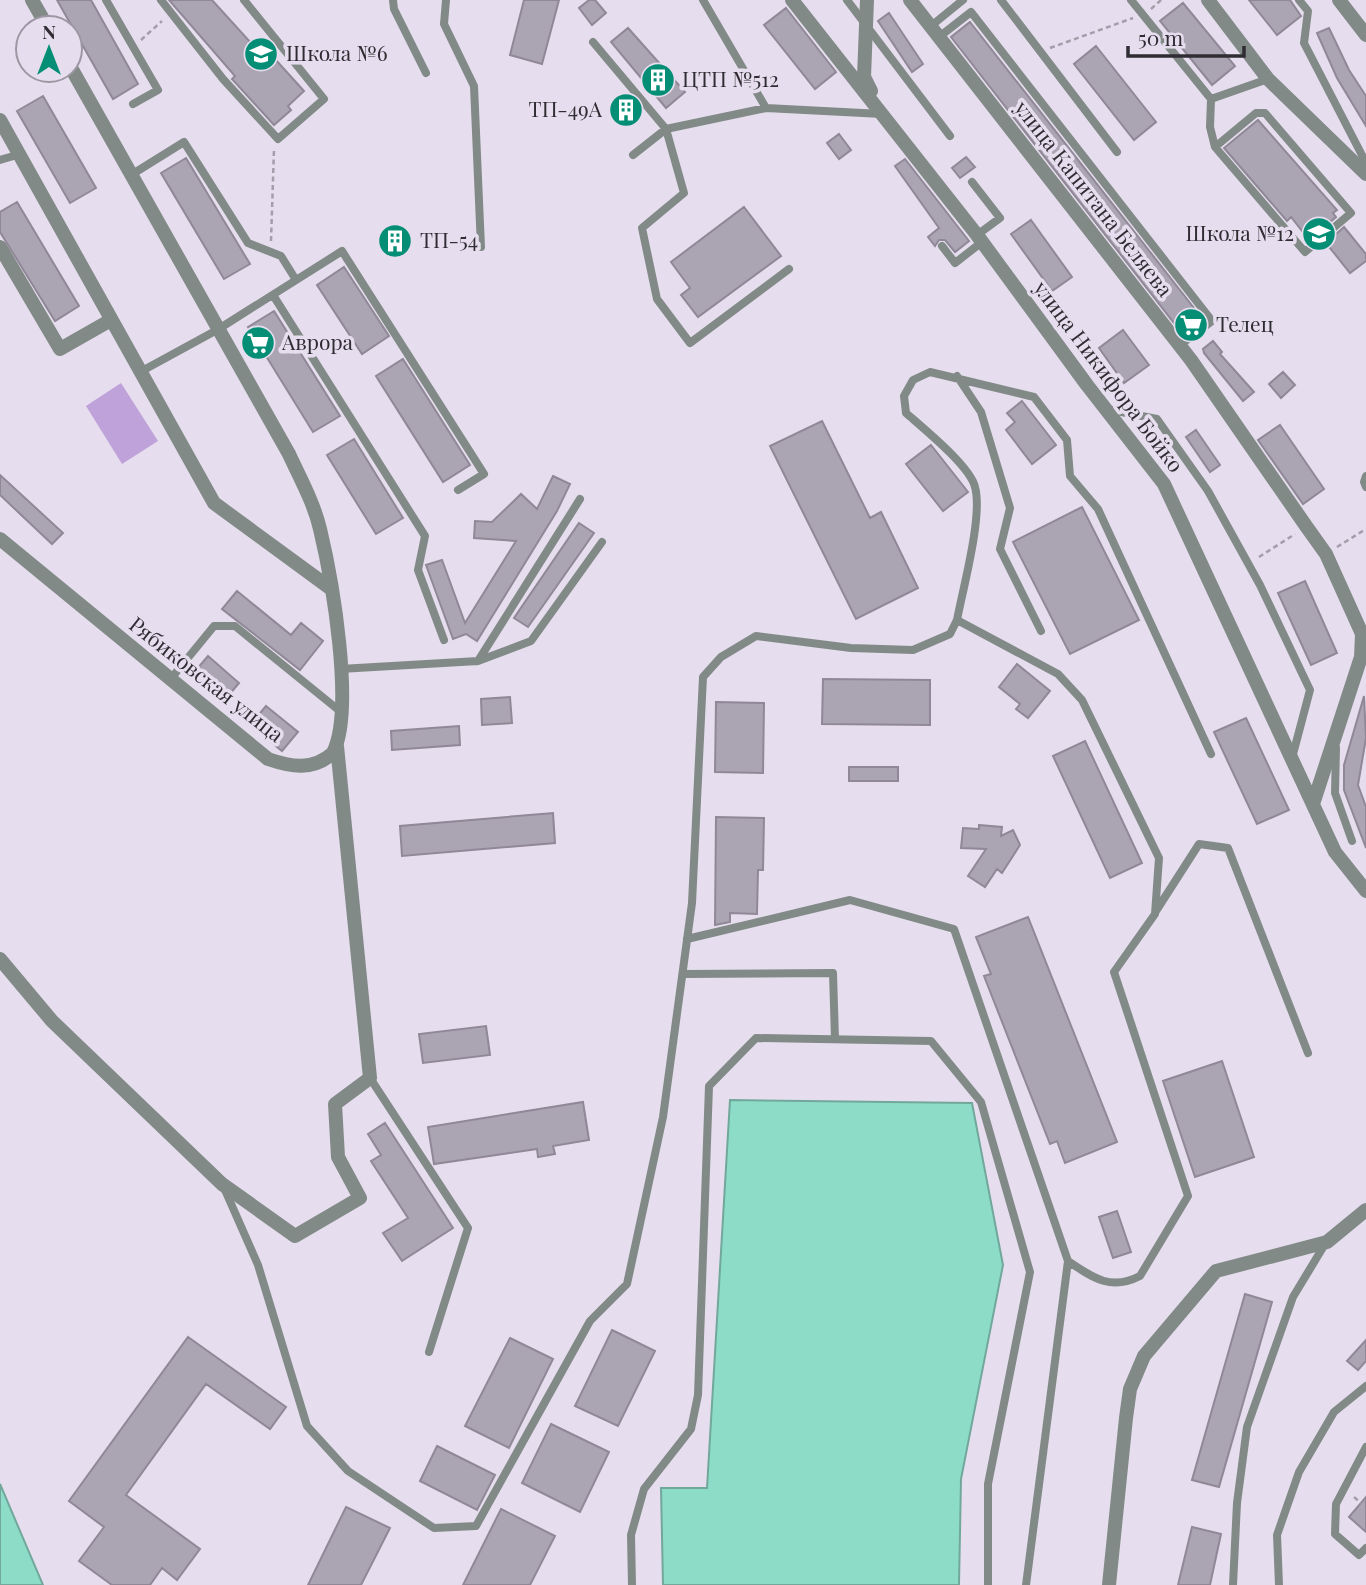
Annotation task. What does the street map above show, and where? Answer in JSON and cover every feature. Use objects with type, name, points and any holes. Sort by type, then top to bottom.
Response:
[{"type":"street","name":"улица Никифора Бойко","points":[[792,0],[980,238],[1105,409],[1164,484],[1335,852],[1366,891]]},
{"type":"street","points":[[867,0],[864,77],[882,114]]},
{"type":"street","name":"улица Капитана Беляева","points":[[910,0],[1180,345],[1325,554],[1362,634],[1361,657],[1313,804]]},
{"type":"street","points":[[1208,0],[1268,79],[1366,174]]},
{"type":"street","points":[[1339,0],[1366,35]]},
{"type":"street","points":[[0,959],[52,1021],[222,1184],[295,1236],[360,1198],[338,1157],[335,1104],[370,1078],[337,746],[341,712],[340,669],[320,527],[289,454],[80,84]]},
{"type":"street","points":[[0,120],[17,155],[214,503],[330,589]]},
{"type":"street","points":[[0,247],[60,349],[111,320]]},
{"type":"street","name":"Рябиковская улица","points":[[0,539],[169,681],[268,759],[286,766],[304,767],[327,759],[337,746]]},
{"type":"street","points":[[1109,1585],[1130,1389],[1144,1356],[1216,1271],[1327,1242],[1366,1210]]},
{"type":"lane","points":[[106,0],[158,90],[133,104]]},
{"type":"lane","points":[[161,0],[223,79],[278,139],[324,99],[243,0]]},
{"type":"lane","points":[[393,0],[394,9],[426,73]]},
{"type":"lane","points":[[446,0],[444,24],[474,86],[481,247]]},
{"type":"lane","points":[[703,0],[766,108]]},
{"type":"lane","points":[[847,0],[950,136]]},
{"type":"lane","points":[[935,32],[963,0]]},
{"type":"lane","points":[[1001,0],[1117,152]]},
{"type":"lane","points":[[1130,0],[1212,99],[1210,127],[1215,147],[1305,253],[1351,214],[1265,113],[1256,113],[1215,147]]},
{"type":"lane","points":[[1299,0],[1308,11],[1304,43],[1366,163]]},
{"type":"lane","points":[[935,32],[971,12],[989,34],[1212,321],[1180,345]]},
{"type":"lane","points":[[593,42],[666,129],[684,192],[642,228],[657,299],[690,343],[789,269]]},
{"type":"lane","points":[[1212,99],[1268,79]]},
{"type":"lane","points":[[633,155],[666,129],[766,108],[882,114]]},
{"type":"lane","points":[[131,175],[184,142],[248,243],[281,256],[296,280]]},
{"type":"lane","points":[[0,160],[17,155]]},
{"type":"lane","points":[[942,246],[955,263],[1000,218],[972,182]]},
{"type":"lane","points":[[140,372],[217,330],[342,251],[484,474],[458,490]]},
{"type":"lane","points":[[274,295],[425,536],[418,570],[444,640]]},
{"type":"lane","points":[[222,1184],[258,1265],[307,1426],[348,1471],[434,1528],[476,1526],[590,1321],[627,1284],[663,1117],[692,903],[703,677],[721,657],[756,636],[851,648],[913,650],[950,634],[957,620],[976,517],[975,486],[949,452],[906,413],[904,396],[913,380],[930,372],[957,376],[1034,397],[1067,440],[1070,476],[1098,509],[1211,754]]},
{"type":"lane","points":[[957,376],[981,412],[1010,508],[1000,550],[1041,631]]},
{"type":"lane","points":[[1105,409],[1157,419],[1208,491],[1260,585],[1310,690],[1292,758]]},
{"type":"lane","points":[[1366,475],[1366,486]]},
{"type":"lane","points":[[478,661],[579,499]]},
{"type":"lane","points":[[340,669],[478,661],[531,641],[602,542]]},
{"type":"lane","points":[[957,620],[1058,674],[1082,700],[1159,858],[1154,914]]},
{"type":"lane","points":[[169,681],[214,626],[227,624],[235,626],[341,712]]},
{"type":"lane","points":[[1337,731],[1335,793],[1352,841]]},
{"type":"lane","points":[[1068,1261],[1096,1280],[1114,1284],[1128,1283],[1140,1276],[1188,1196],[1114,972],[1199,844],[1228,848],[1308,1053]]},
{"type":"lane","points":[[687,939],[850,900],[954,929],[1068,1261],[1026,1585]]},
{"type":"lane","points":[[682,974],[833,973],[835,1039]]},
{"type":"lane","points":[[632,1585],[631,1535],[644,1489],[691,1429],[698,1395],[709,1086],[756,1038],[931,1041],[981,1102],[1030,1272],[988,1483],[988,1585]]},
{"type":"lane","points":[[370,1078],[468,1228],[429,1352]]},
{"type":"lane","points":[[1233,1585],[1237,1503],[1247,1427],[1293,1297],[1327,1242]]},
{"type":"lane","points":[[1279,1585],[1277,1535],[1300,1472],[1334,1412],[1366,1386]]},
{"type":"lane","points":[[1366,1447],[1336,1504],[1335,1534],[1359,1555],[1366,1548]]},
{"type":"path","points":[[1040,52],[1143,15],[1161,0]]},
{"type":"path","points":[[134,47],[171,14]]},
{"type":"path","points":[[267,250],[272,238],[274,142]]},
{"type":"path","points":[[1270,551],[1306,526]]},
{"type":"path","points":[[1325,554],[1366,529]]},
{"type":"path","points":[[1354,1497],[1361,1503]]},
{"type":"shaded area","points":[[121,383],[158,441],[122,464],[86,406]]},
{"type":"shaded area","points":[[730,1100],[972,1103],[1003,1265],[961,1479],[959,1585],[663,1585],[661,1488],[707,1488]]},
{"type":"shaded area","points":[[0,1484],[43,1585],[0,1585]]},
{"type":"building","points":[[57,0],[91,0],[138,84],[113,99],[84,48],[84,14],[65,14]]},
{"type":"building","points":[[169,0],[212,0],[260,53],[265,48],[304,91],[288,106],[291,110],[274,125],[232,79],[235,76]]},
{"type":"building","points":[[524,0],[559,0],[542,64],[510,55]]},
{"type":"building","points":[[589,0],[595,0],[606,13],[592,25],[579,8]]},
{"type":"building","points":[[1249,0],[1290,0],[1301,16],[1277,35]]},
{"type":"building","points":[[1183,3],[1235,66],[1212,85],[1160,21]]},
{"type":"building","points":[[786,8],[836,72],[815,89],[764,25]]},
{"type":"building","points":[[889,13],[923,64],[912,72],[878,21]]},
{"type":"building","points":[[970,22],[1201,317],[1181,332],[951,37]]},
{"type":"building","name":"ЦТП №512","points":[[628,28],[685,92],[666,108],[611,42]]},
{"type":"building","points":[[1329,28],[1349,70],[1366,96],[1366,126],[1337,78],[1317,33]]},
{"type":"building","points":[[1096,46],[1156,122],[1134,140],[1074,64]]},
{"type":"building","name":"ТП-49А","points":[[624,95],[639,115],[627,124],[612,105]]},
{"type":"building","points":[[43,96],[96,188],[70,203],[17,111]]},
{"type":"building","points":[[1258,120],[1337,210],[1333,213],[1336,217],[1317,233],[1314,229],[1306,236],[1291,217],[1287,221],[1224,148]]},
{"type":"building","points":[[839,134],[851,150],[839,159],[827,143]]},
{"type":"building","points":[[966,157],[975,167],[960,178],[952,168]]},
{"type":"building","points":[[186,158],[250,264],[224,279],[161,173]]},
{"type":"building","points":[[905,159],[969,241],[955,252],[945,240],[939,240],[935,246],[928,237],[939,228],[895,166]]},
{"type":"building","points":[[17,202],[79,306],[55,321],[0,232],[0,212]]},
{"type":"building","points":[[744,207],[781,256],[698,317],[681,295],[690,288],[671,262]]},
{"type":"building","points":[[1031,220],[1072,277],[1052,291],[1011,234]]},
{"type":"building","points":[[1344,227],[1366,254],[1366,261],[1350,273],[1326,243]]},
{"type":"building","name":"ТП-54","points":[[399,230],[407,242],[390,252],[383,241]]},
{"type":"building","points":[[344,267],[389,336],[362,354],[317,285]]},
{"type":"building","points":[[274,311],[340,416],[313,432],[248,327]]},
{"type":"building","points":[[1123,330],[1149,365],[1124,383],[1099,348]]},
{"type":"building","points":[[1213,341],[1222,352],[1220,354],[1254,392],[1243,401],[1204,353],[1203,349]]},
{"type":"building","points":[[403,359],[470,465],[443,482],[376,376]]},
{"type":"building","points":[[1283,372],[1295,385],[1281,398],[1269,384]]},
{"type":"building","points":[[1022,401],[1056,445],[1032,464],[1006,430],[1015,422],[1007,413]]},
{"type":"building","points":[[822,421],[870,518],[881,512],[918,588],[856,619],[770,446]]},
{"type":"building","points":[[1280,425],[1324,489],[1303,504],[1258,440]]},
{"type":"building","points":[[1196,430],[1220,465],[1210,472],[1186,437]]},
{"type":"building","points":[[354,439],[403,518],[376,534],[327,455]]},
{"type":"building","points":[[931,445],[968,492],[943,511],[906,464]]},
{"type":"building","points":[[0,475],[63,533],[52,544],[0,495]]},
{"type":"building","points":[[553,476],[570,484],[557,511],[477,641],[466,634],[453,639],[426,565],[442,560],[465,623],[516,541],[474,538],[475,521],[492,522],[521,494],[537,509]]},
{"type":"building","points":[[1082,507],[1139,620],[1070,654],[1013,542]]},
{"type":"building","points":[[579,523],[594,533],[528,627],[514,618]]},
{"type":"building","points":[[1305,581],[1337,653],[1311,665],[1278,593]]},
{"type":"building","points":[[237,591],[291,635],[301,623],[323,641],[300,670],[222,609]]},
{"type":"building","points":[[208,656],[239,683],[223,702],[192,675]]},
{"type":"building","points":[[1017,664],[1050,691],[1028,718],[1016,709],[1020,704],[999,687]]},
{"type":"building","points":[[823,679],[930,680],[930,725],[822,724]]},
{"type":"building","points":[[1364,696],[1366,738],[1358,785],[1366,807],[1366,848],[1344,790],[1344,765]]},
{"type":"building","points":[[510,697],[512,723],[482,725],[481,699]]},
{"type":"building","points":[[716,702],[764,703],[763,773],[715,772]]},
{"type":"building","points":[[266,706],[298,732],[282,751],[250,725]]},
{"type":"building","points":[[1246,718],[1289,810],[1257,824],[1214,732]]},
{"type":"building","points":[[459,726],[460,745],[392,750],[391,731]]},
{"type":"building","points":[[1085,741],[1142,863],[1110,878],[1053,756]]},
{"type":"building","points":[[849,767],[898,767],[898,781],[849,781]]},
{"type":"building","points":[[553,813],[555,843],[402,856],[400,826]]},
{"type":"building","points":[[716,817],[764,818],[763,870],[758,870],[757,914],[730,913],[730,922],[715,925]]},
{"type":"building","points":[[979,825],[1002,827],[1001,836],[1013,830],[1020,845],[1002,873],[997,869],[985,887],[968,876],[986,849],[961,848],[963,828],[979,829]]},
{"type":"building","points":[[1028,917],[1117,1142],[1065,1163],[1057,1141],[1050,1144],[984,976],[991,974],[976,937]]},
{"type":"building","points":[[486,1026],[490,1055],[423,1063],[419,1034]]},
{"type":"building","points":[[1222,1061],[1254,1157],[1195,1177],[1163,1081]]},
{"type":"building","points":[[583,1102],[589,1140],[553,1146],[555,1154],[538,1157],[537,1149],[434,1164],[428,1127]]},
{"type":"building","points":[[385,1123],[453,1228],[402,1261],[383,1233],[408,1218],[371,1161],[381,1155],[368,1134]]},
{"type":"building","points":[[1117,1211],[1131,1252],[1113,1258],[1099,1217]]},
{"type":"building","points":[[1245,1294],[1272,1302],[1219,1487],[1192,1480]]},
{"type":"building","points":[[612,1330],[655,1351],[618,1426],[575,1406]]},
{"type":"building","points":[[188,1337],[286,1407],[270,1429],[206,1384],[126,1495],[200,1549],[177,1580],[162,1568],[150,1585],[112,1585],[79,1561],[104,1527],[69,1501]]},
{"type":"building","points":[[510,1338],[553,1359],[509,1448],[465,1426]]},
{"type":"building","points":[[1366,1340],[1366,1361],[1358,1370],[1347,1361]]},
{"type":"building","points":[[551,1424],[609,1452],[580,1512],[522,1483]]},
{"type":"building","points":[[437,1446],[495,1475],[477,1510],[420,1481]]},
{"type":"building","points":[[1366,1497],[1366,1532],[1349,1517]]},
{"type":"building","points":[[346,1507],[390,1528],[361,1585],[308,1585]]},
{"type":"building","points":[[501,1509],[555,1536],[530,1585],[463,1585]]},
{"type":"building","points":[[1192,1527],[1221,1534],[1210,1585],[1178,1585]]},
{"type":"place","name":"Школа №6","points":[[261,54]]},
{"type":"place","name":"ЦТП №512","points":[[658,80]]},
{"type":"place","name":"ТП-49А","points":[[626,110]]},
{"type":"place","name":"Школа №12","points":[[1319,234]]},
{"type":"place","name":"ТП-54","points":[[395,241]]},
{"type":"place","name":"Телец","points":[[1191,325]]},
{"type":"place","name":"Аврора","points":[[258,343]]}]
